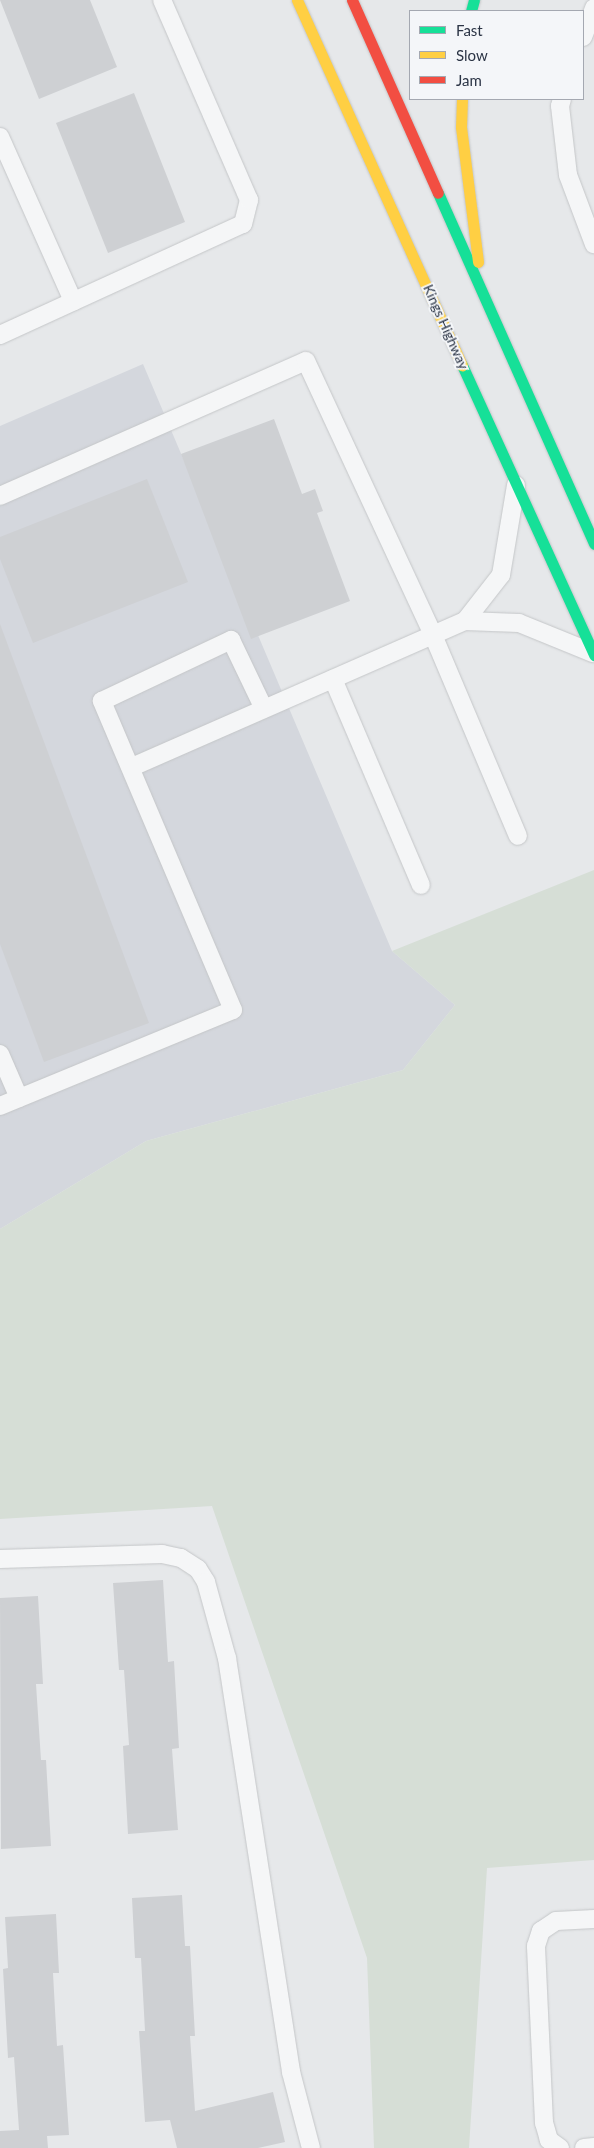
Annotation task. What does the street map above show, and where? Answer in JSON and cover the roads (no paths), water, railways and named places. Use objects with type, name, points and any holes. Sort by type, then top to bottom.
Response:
[{"type":"main road","name":"Kings Highway","points":[[297,0],[594,654]]},
{"type":"main road","points":[[352,0],[594,544]]},
{"type":"main road","points":[[462,100],[461,128],[482,291]]},
{"type":"lane","points":[[0,335],[242,224],[249,200],[162,0]]},
{"type":"lane","points":[[584,34],[594,8]]},
{"type":"lane","points":[[562,100],[560,106],[568,175],[594,244]]},
{"type":"lane","points":[[0,137],[74,301]]},
{"type":"lane","points":[[0,496],[306,361],[433,635],[518,836]]},
{"type":"lane","points":[[465,621],[501,575],[516,482]]},
{"type":"lane","points":[[132,767],[465,621],[519,623],[594,654]]},
{"type":"lane","points":[[0,1106],[233,1010],[132,767],[102,701],[231,640],[264,709]]},
{"type":"lane","points":[[333,679],[421,886]]},
{"type":"lane","points":[[0,1054],[19,1098]]},
{"type":"lane","points":[[0,1558],[162,1554],[181,1558],[198,1569],[206,1582],[227,1658],[291,2072],[311,2148]]},
{"type":"lane","points":[[560,2148],[549,2140],[544,2123],[536,1946],[541,1931],[556,1921],[594,1919]]},
{"type":"lane","points":[[584,2148],[594,2147]]}]
